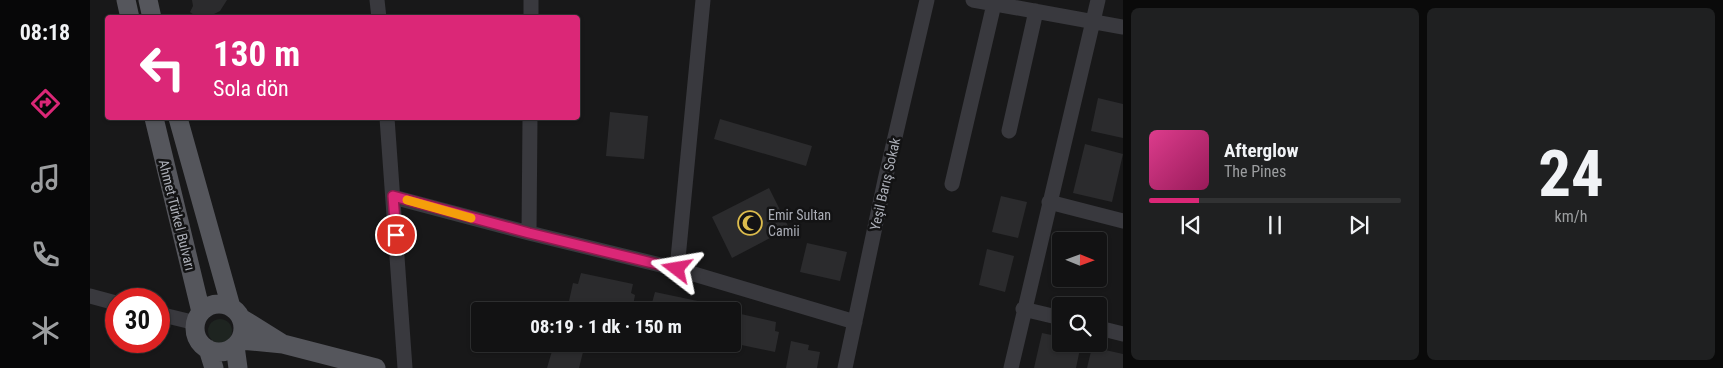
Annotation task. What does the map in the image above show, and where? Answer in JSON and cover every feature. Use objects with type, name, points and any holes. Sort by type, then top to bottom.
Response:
[{"type":"main road","points":[[126,0],[129,15]]},
{"type":"main road","points":[[148,0],[151,15]]},
{"type":"main road","name":"Ahmet Türkel Bulvarı","points":[[154,120],[199,318]]},
{"type":"main road","name":"Ahmet Türkel Bulvarı","points":[[179,120],[236,312]]},
{"type":"main road","points":[[214,368],[208,349],[198,338],[199,318],[215,304],[236,312],[284,344]]},
{"type":"main road","points":[[236,312],[243,325],[238,343],[238,368]]},
{"type":"main road","points":[[208,349],[222,352],[238,343],[284,344],[376,368]]},
{"type":"street","points":[[377,0],[379,15]]},
{"type":"street","points":[[531,0],[531,15]]},
{"type":"street","points":[[677,269],[703,0]]},
{"type":"street","name":"Yeşil Barış Sokak","points":[[845,368],[884,180],[928,0]]},
{"type":"street","points":[[973,0],[1123,28]]},
{"type":"street","points":[[1011,368],[1023,309],[1098,0]]},
{"type":"street","points":[[952,184],[994,4]]},
{"type":"street","points":[[1009,131],[1036,11]]},
{"type":"street","points":[[387,120],[405,368]]},
{"type":"street","points":[[529,233],[530,120]]},
{"type":"street","points":[[393,196],[529,233],[677,269],[855,322]]},
{"type":"street","points":[[1049,202],[1123,221]]},
{"type":"street","points":[[90,296],[105,300]]},
{"type":"street","points":[[1023,309],[1052,316]]},
{"type":"street","points":[[170,315],[199,318]]},
{"type":"street","points":[[1107,330],[1123,334]]},
{"type":"shaded area","points":[[220,319],[228,323],[232,331],[228,339],[220,343],[212,339],[208,331],[212,323]]},
{"type":"building","points":[[192,0],[227,0],[220,11],[212,15],[194,15],[190,12],[193,6]]},
{"type":"building","points":[[1098,98],[1123,104],[1123,138],[1091,131]]},
{"type":"building","points":[[610,112],[648,116],[644,159],[606,156]]},
{"type":"building","points":[[720,119],[812,146],[806,166],[714,139]]},
{"type":"building","points":[[1085,144],[1123,154],[1112,202],[1073,193]]},
{"type":"building","name":"Emir Sultan Camii","points":[[769,188],[789,228],[732,258],[712,217]]},
{"type":"building","points":[[1001,196],[1027,202],[1018,238],[992,232]]},
{"type":"building","points":[[807,243],[847,252],[840,281],[800,272]]},
{"type":"building","points":[[987,249],[1014,256],[1005,292],[979,285]]},
{"type":"building","points":[[581,273],[633,284],[631,293],[635,295],[634,302],[569,301],[573,283],[578,284]]},
{"type":"building","points":[[655,292],[702,302],[652,302]]},
{"type":"building","points":[[741,314],[776,322],[775,331],[779,332],[775,352],[741,345]]},
{"type":"building","points":[[1042,333],[1052,335],[1052,352],[1079,352],[1076,368],[1034,368]]},
{"type":"building","points":[[791,341],[809,345],[808,350],[820,352],[817,368],[786,368]]},
{"type":"building","points":[[1107,350],[1123,354],[1123,368],[1087,368],[1091,352],[1107,352]]},
{"type":"building","points":[[552,352],[583,352],[579,368],[547,368]]},
{"type":"slow traffic","points":[[407,200],[471,218]]},
{"type":"place","name":"Emir Sultan Camii","points":[[750,223]]},
{"type":"route","points":[[396,235],[393,196],[529,233],[677,269]]}]
